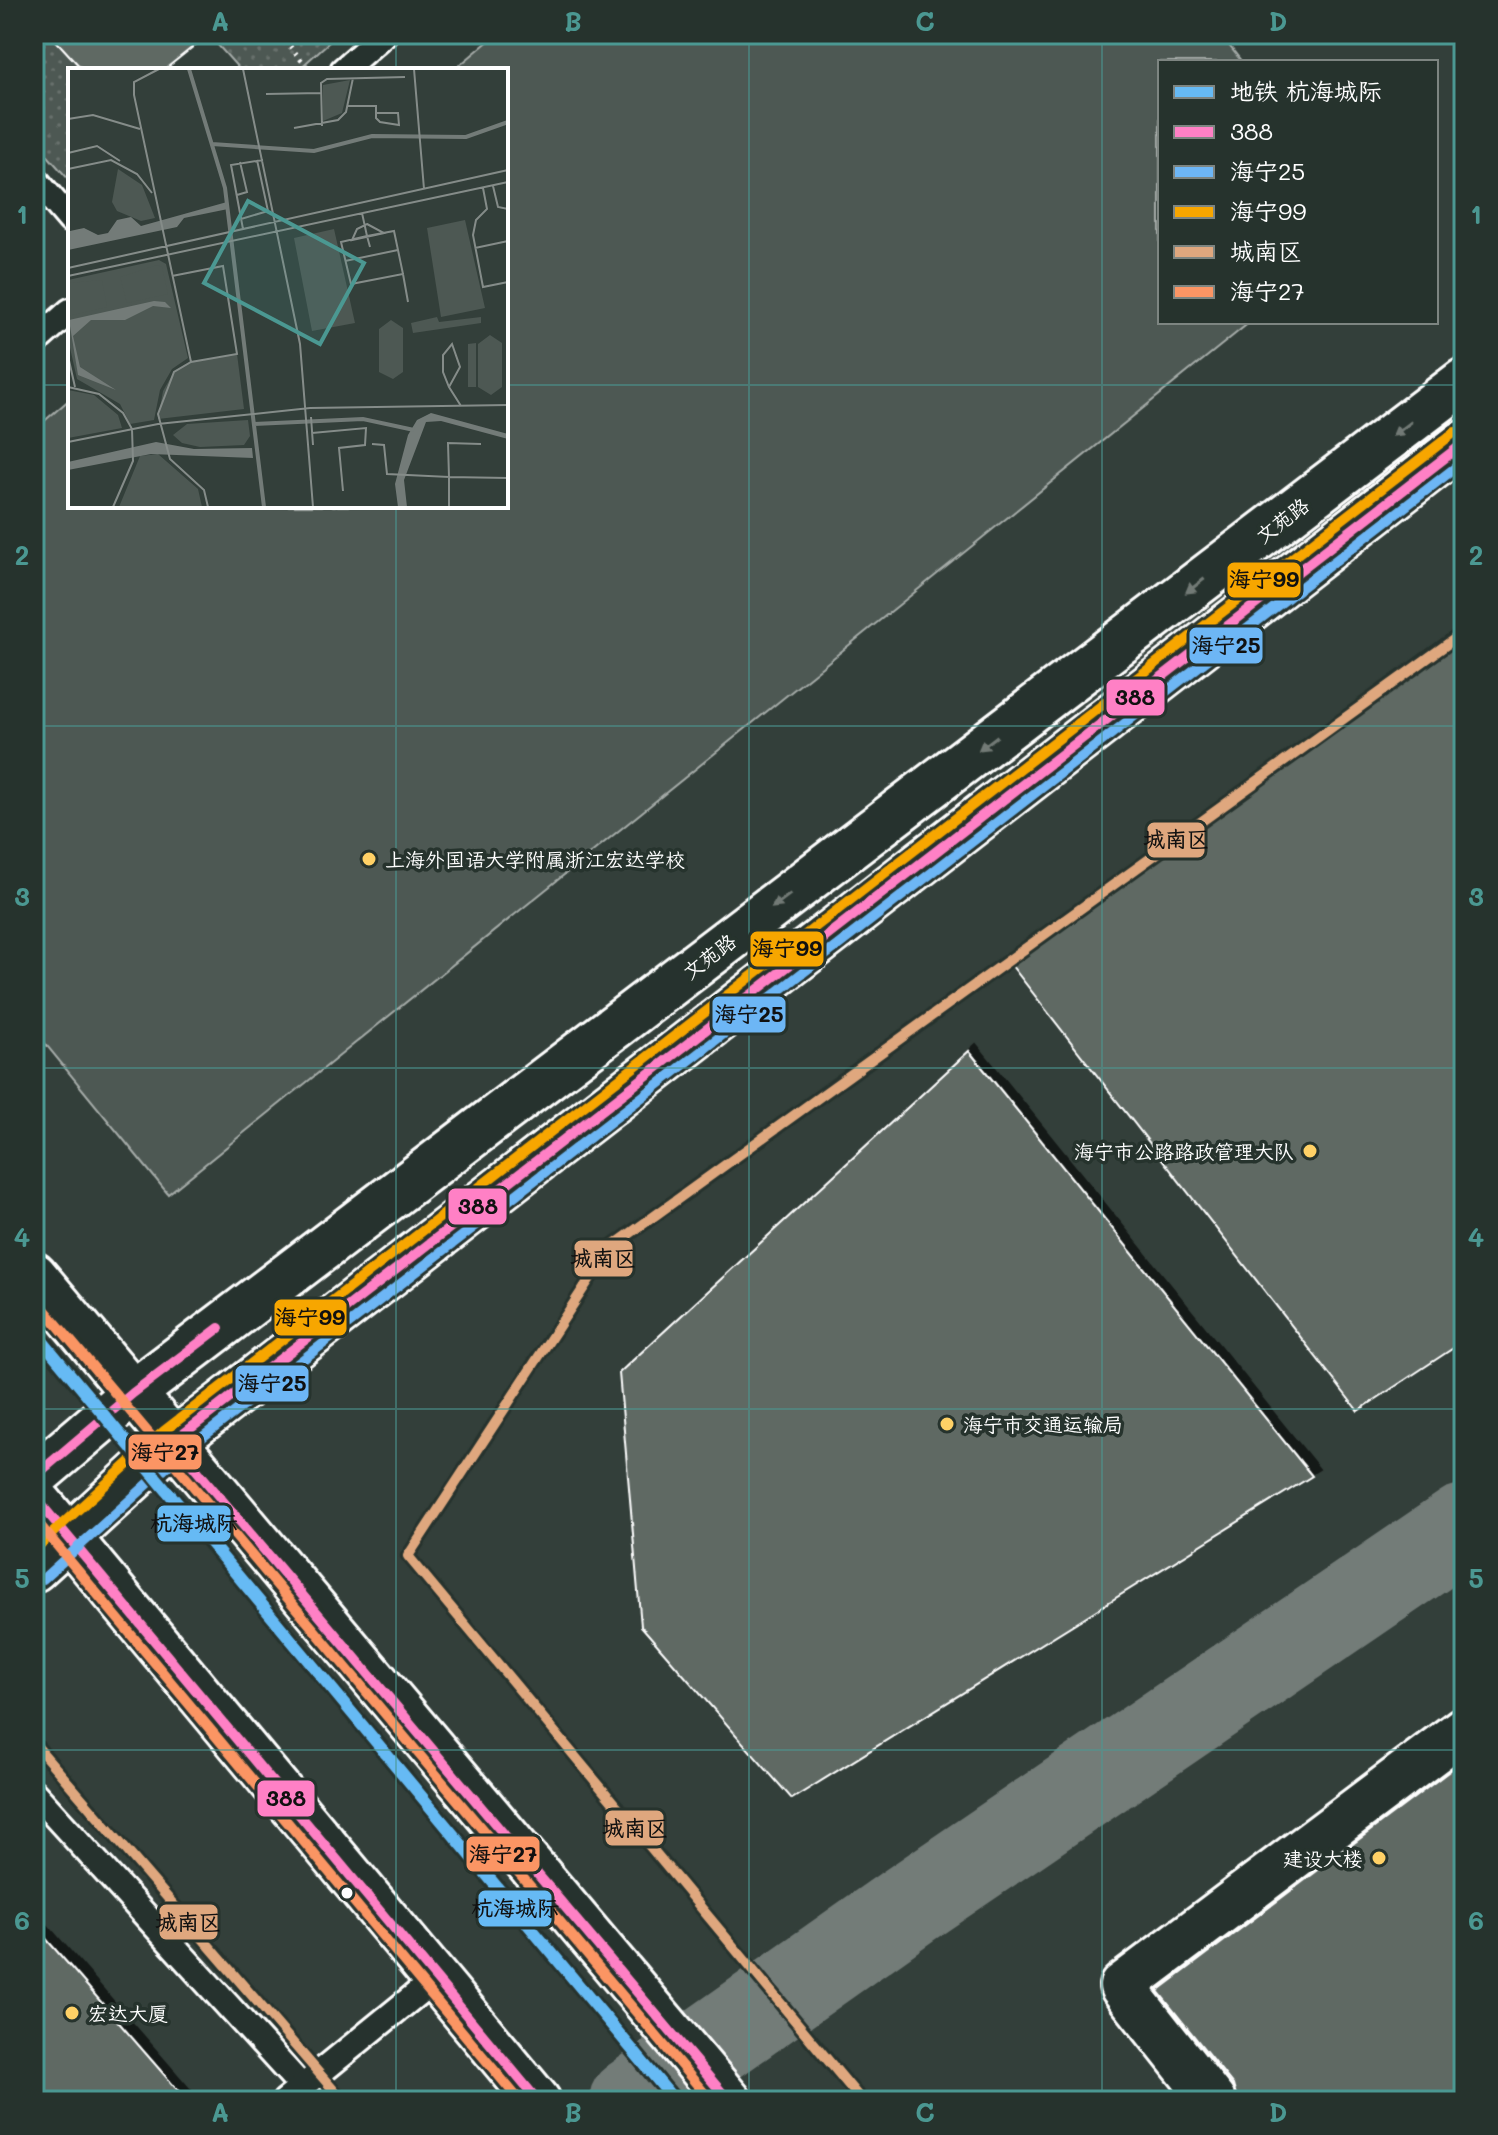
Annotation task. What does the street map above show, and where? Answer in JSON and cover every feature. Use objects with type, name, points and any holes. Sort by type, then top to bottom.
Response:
[{"type":"main road","name":"文苑路","points":[[34,1477],[133,1393],[1464,381]]},
{"type":"main road","points":[[34,1569],[173,1442],[1464,443]]},
{"type":"main road","points":[[34,1275],[729,2101]]},
{"type":"main road","points":[[34,1496],[538,2101]]},
{"type":"main road","points":[[1213,2101],[1122,1986],[1464,1729]]},
{"type":"lane","points":[[345,68],[384,34]]},
{"type":"lane","points":[[34,178],[68,218]]},
{"type":"lane","points":[[34,343],[68,313]]},
{"type":"lane","points":[[34,1793],[294,2094],[435,1979]]},
{"type":"path","points":[[280,34],[307,68]]},
{"type":"shaded area","points":[[34,34],[50,34],[81,68],[68,68],[68,179],[34,140]]},
{"type":"shaded area","points":[[208,34],[338,34],[300,68],[238,68]]},
{"type":"shaded area","name":"上海外国语大学附属浙江宏达学校","points":[[497,34],[1220,34],[1240,60],[1158,60],[1158,324],[1248,324],[168,1194],[34,1030],[34,430],[68,401],[68,508],[508,508],[508,68],[456,68]]},
{"type":"building","points":[[50,34],[209,34],[166,68],[81,68]]},
{"type":"building","name":"海宁市公路路政管理大队","points":[[1464,625],[1464,1341],[1358,1411],[1008,961]]},
{"type":"building","name":"海宁市交通运输局","points":[[969,1051],[1312,1476],[792,1799],[641,1626],[619,1373]]},
{"type":"building","name":"建设大楼","points":[[1464,1760],[1464,2101],[1237,2101],[1233,2085],[1158,1991]]},
{"type":"building","name":"宏达大厦","points":[[34,1925],[187,2101],[34,2101]]},
{"type":"waterway","points":[[632,2101],[908,1906],[1464,1527]]},
{"type":"metro line","name":"杭海城际","points":[[34,1331],[675,2101]]},
{"type":"transit line","name":"海宁99","points":[[34,1550],[164,1431],[1455,432]]},
{"type":"transit line","name":"388","points":[[729,2101],[173,1442],[1464,443]]},
{"type":"transit line","name":"海宁25","points":[[43,1579],[182,1453],[1464,461]]},
{"type":"transit line","name":"城南区","points":[[862,2101],[408,1556],[610,1248],[1464,632]]},
{"type":"transit line","name":"海宁27","points":[[34,1297],[711,2101]]},
{"type":"transit line","name":"388","points":[[34,1477],[133,1393],[219,1328]]},
{"type":"transit line","name":"388","points":[[34,1496],[538,2101]]},
{"type":"transit line","name":"海宁27","points":[[34,1518],[520,2101]]},
{"type":"transit line","name":"城南区","points":[[34,1743],[343,2101]]},
{"type":"place","name":"上海外国语大学附属浙江宏达学校","points":[[369,859]]},
{"type":"place","name":"海宁市公路路政管理大队","points":[[1310,1151]]},
{"type":"place","name":"海宁市交通运输局","points":[[947,1424]]},
{"type":"place","name":"建设大楼","points":[[1379,1858]]},
{"type":"place","name":"宏达大厦","points":[[72,2013]]}]
